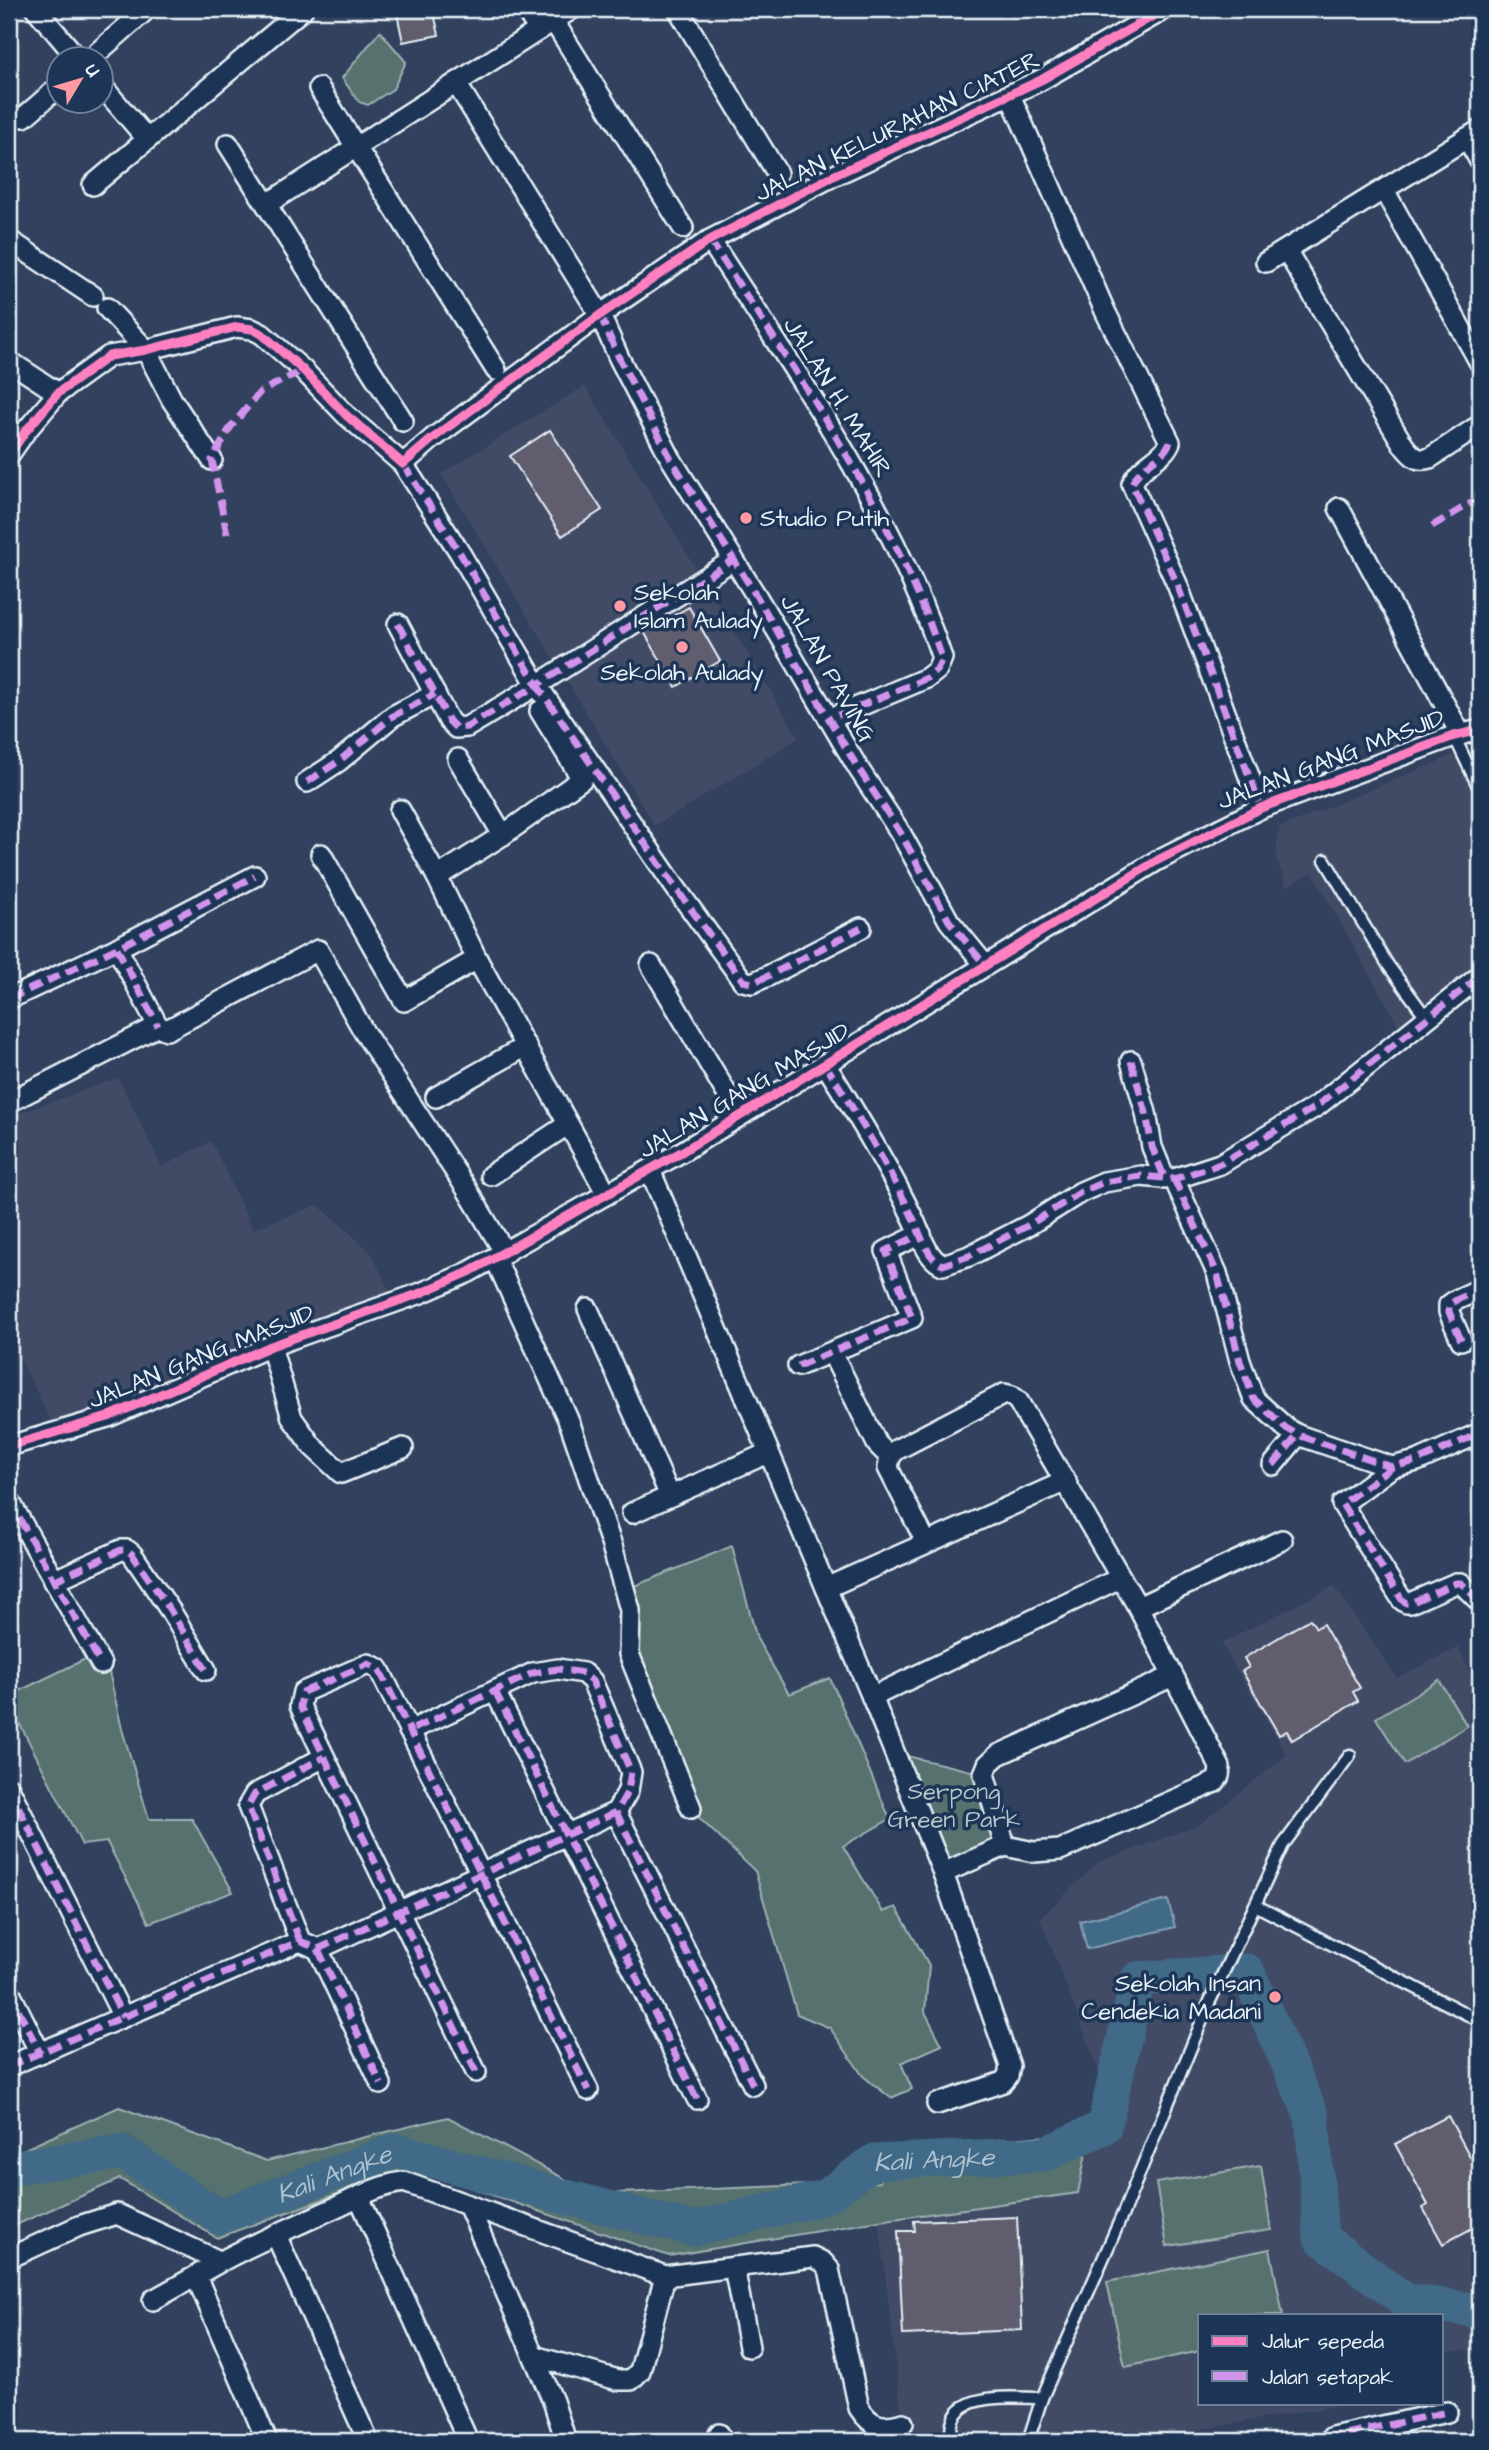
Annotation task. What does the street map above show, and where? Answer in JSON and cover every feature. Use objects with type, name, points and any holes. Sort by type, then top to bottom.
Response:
[{"type":"street","points":[[36,9],[67,46]]},
{"type":"street","points":[[105,46],[147,9]]},
{"type":"street","points":[[93,184],[303,9]]},
{"type":"street","points":[[525,9],[546,25],[683,229]]},
{"type":"street","points":[[267,204],[572,9]]},
{"type":"street","points":[[678,9],[778,173]]},
{"type":"street","name":"JALAN KELURAHAN CIATER","points":[[403,464],[432,439],[600,315],[710,240],[835,176],[1041,80],[1165,9]]},
{"type":"street","name":"JALAN PAVING","points":[[456,83],[600,315],[666,449],[900,832],[949,921],[985,965]]},
{"type":"street","points":[[319,88],[496,370]]},
{"type":"street","points":[[1010,95],[1105,311],[1170,442],[1166,452],[1147,464],[1136,475],[1132,484],[1177,584],[1261,808]]},
{"type":"street","points":[[24,117],[46,98]]},
{"type":"street","points":[[116,102],[147,139]]},
{"type":"street","points":[[1266,262],[1474,134],[1480,161]]},
{"type":"street","points":[[228,144],[403,421]]},
{"type":"street","points":[[1384,190],[1480,363]]},
{"type":"street","points":[[9,240],[100,302],[146,351],[172,400],[212,460]]},
{"type":"street","name":"JALAN H. MAHIR","points":[[710,240],[849,457],[930,621],[942,658],[937,670],[928,678],[829,719]]},
{"type":"street","points":[[1286,250],[1404,446],[1414,458],[1430,458],[1480,425]]},
{"type":"street","points":[[9,455],[24,432],[58,393],[109,356],[146,351],[237,327],[252,329],[262,334],[303,370],[346,415],[403,464],[460,553],[537,685],[675,887],[743,981],[752,983],[768,976],[862,928]]},
{"type":"street","points":[[9,361],[58,393]]},
{"type":"street","points":[[1339,508],[1457,736]]},
{"type":"street","points":[[398,624],[449,721],[461,729],[537,685],[733,560]]},
{"type":"street","points":[[307,782],[339,761],[393,716],[435,694]]},
{"type":"street","points":[[437,877],[503,835],[582,779],[538,707]]},
{"type":"street","name":"JALAN GANG MASJID","points":[[9,1446],[108,1417],[271,1346],[421,1293],[469,1272],[650,1170],[1158,860],[1261,808],[1480,730]]},
{"type":"street","points":[[458,759],[503,835]]},
{"type":"street","points":[[400,810],[437,877],[477,959],[607,1194]]},
{"type":"street","points":[[321,854],[404,1001],[477,959]]},
{"type":"street","points":[[9,999],[117,948],[255,876]]},
{"type":"street","points":[[117,948],[158,1026],[167,1030],[318,950],[364,1032],[466,1188],[500,1255],[570,1424],[612,1546],[630,1610],[629,1654],[691,1808]]},
{"type":"street","points":[[651,965],[740,1116]]},
{"type":"street","points":[[825,1064],[856,1113],[936,1263],[943,1265],[1029,1225],[1081,1192],[1104,1182],[1142,1176],[1169,1179],[1220,1164],[1317,1106],[1480,976]]},
{"type":"street","points":[[9,1102],[158,1026]]},
{"type":"street","points":[[436,1097],[526,1046]]},
{"type":"street","points":[[1132,1061],[1152,1147],[1217,1273],[1240,1361],[1254,1399],[1286,1428],[1298,1435],[1392,1467]]},
{"type":"street","points":[[491,1175],[567,1125]]},
{"type":"street","points":[[650,1170],[943,1873],[1010,2066],[1008,2076],[1003,2082],[937,2104]]},
{"type":"street","points":[[798,1366],[912,1318],[886,1251],[920,1234]]},
{"type":"street","points":[[1461,1340],[1449,1312],[1450,1305],[1480,1289]]},
{"type":"street","points":[[588,1309],[670,1496]]},
{"type":"street","points":[[271,1346],[292,1418],[312,1446],[341,1473],[403,1448]]},
{"type":"street","points":[[836,1361],[877,1444],[890,1457]]},
{"type":"street","points":[[926,1542],[888,1468],[890,1457],[896,1450],[1004,1394],[1012,1396],[1018,1401],[1066,1481],[1138,1607],[1220,1766],[1215,1782],[1060,1850],[1034,1852],[1005,1846],[943,1873]]},
{"type":"street","points":[[1480,1433],[1417,1461],[1392,1467],[1342,1504],[1406,1604],[1455,1583],[1461,1583],[1480,1602]]},
{"type":"street","points":[[1273,1465],[1298,1435]]},
{"type":"street","points":[[632,1513],[768,1453]]},
{"type":"street","points":[[826,1588],[1066,1481]]},
{"type":"street","points":[[9,1500],[101,1664]]},
{"type":"street","points":[[1138,1607],[1282,1540]]},
{"type":"street","points":[[53,1581],[121,1550],[127,1550],[170,1610],[206,1670]]},
{"type":"street","points":[[872,1698],[1120,1578]]},
{"type":"street","points":[[476,2072],[300,1706],[303,1692],[368,1664],[379,1669],[589,2090]]},
{"type":"street","points":[[9,2066],[123,2017],[399,1912],[616,1812],[628,1791],[631,1772],[592,1681],[583,1673],[558,1669],[533,1673],[410,1731]]},
{"type":"street","points":[[1005,1846],[984,1774],[988,1764],[998,1755],[1173,1676]]},
{"type":"street","points":[[495,1691],[697,2099]]},
{"type":"street","points":[[324,1757],[256,1794],[248,1806],[309,1945],[382,2084]]},
{"type":"street","points":[[9,1788],[123,2017]]},
{"type":"street","points":[[616,1812],[752,2085]]},
{"type":"street","points":[[9,1991],[40,2053]]},
{"type":"street","points":[[153,2300],[219,2261],[359,2197],[391,2184],[404,2182],[665,2276],[813,2257],[829,2269],[859,2408],[866,2419],[876,2426],[890,2427],[903,2423]]},
{"type":"street","points":[[359,2197],[468,2441]]},
{"type":"street","points":[[468,2205],[553,2401],[566,2441]]},
{"type":"street","points":[[9,2258],[79,2226],[117,2214],[219,2261]]},
{"type":"street","points":[[276,2235],[368,2441]]},
{"type":"street","points":[[734,2267],[749,2347]]},
{"type":"street","points":[[196,2276],[267,2441]]},
{"type":"street","points":[[534,2356],[618,2380],[631,2380],[640,2371],[665,2276]]},
{"type":"street","points":[[1328,2441],[1332,2437],[1447,2412]]},
{"type":"lane","points":[[1457,736],[1480,790]]},
{"type":"lane","points":[[1325,860],[1388,965],[1426,1017]]},
{"type":"lane","points":[[1028,2441],[1042,2398],[1124,2211],[1210,2001],[1283,1844],[1349,1755]]},
{"type":"lane","points":[[1255,1905],[1480,2021]]},
{"type":"lane","points":[[952,2441],[950,2427],[957,2410],[974,2401],[992,2397],[1042,2398]]},
{"type":"shaded area","name":"Sekolah Islam Aulady","points":[[585,386],[799,738],[655,826],[441,474]]},
{"type":"shaded area","points":[[1468,749],[1480,772],[1480,977],[1407,1040],[1312,872],[1287,887],[1276,857],[1279,828]]},
{"type":"shaded area","points":[[118,1078],[162,1167],[211,1141],[253,1229],[318,1205],[371,1252],[393,1298],[61,1442],[20,1358],[9,1362],[9,1117]]},
{"type":"shaded area","name":"Sekolah Insan Cendekia Madani","points":[[1334,1586],[1397,1678],[1459,1647],[1480,1696],[1480,2350],[1444,2352],[1444,2314],[1198,2314],[1198,2404],[1345,2404],[1137,2441],[881,2441],[904,2433],[879,2221],[1078,2193],[1101,2076],[1040,1918],[1098,1863],[1200,1824],[1287,1755],[1221,1643]]},
{"type":"shaded area","points":[[1168,1900],[1175,1927],[1087,1949],[1080,1921]]},
{"type":"green space","points":[[380,31],[406,62],[393,89],[368,105],[359,102],[342,78]]},
{"type":"green space","points":[[732,1546],[757,1639],[789,1694],[830,1678],[890,1819],[843,1846],[883,1912],[896,1907],[929,1965],[925,2012],[942,2045],[901,2063],[912,2089],[891,2098],[863,2076],[830,2028],[797,2014],[755,1871],[700,1819],[627,1649],[627,1630],[618,1618],[627,1589]]},
{"type":"green space","points":[[104,1650],[122,1729],[149,1819],[192,1819],[233,1892],[149,1923],[107,1842],[82,1845],[9,1703],[9,1696]]},
{"type":"green space","points":[[1439,1680],[1467,1726],[1405,1764],[1376,1718]]},
{"type":"green space","name":"Serpong Green Park","points":[[894,1753],[984,1774],[1005,1846],[943,1873]]},
{"type":"green space","points":[[119,2107],[267,2161],[448,2117],[593,2194],[880,2182],[885,2148],[1090,2133],[1078,2193],[879,2221],[669,2256],[411,2167],[217,2238],[120,2179],[9,2228],[9,2156]]},
{"type":"green space","points":[[1261,2166],[1271,2230],[1167,2246],[1156,2183]]},
{"type":"green space","points":[[1270,2249],[1283,2314],[1198,2314],[1198,2351],[1125,2367],[1107,2282]]},
{"type":"building","points":[[396,9],[433,9],[439,35],[403,42]]},
{"type":"building","points":[[550,430],[602,510],[562,536],[510,456]]},
{"type":"building","name":"Sekolah Aulady","points":[[689,607],[720,661],[676,687],[644,632]]},
{"type":"building","points":[[1310,1619],[1316,1628],[1323,1624],[1360,1688],[1353,1692],[1358,1701],[1292,1740],[1287,1731],[1279,1735],[1242,1671],[1249,1667],[1244,1658]]},
{"type":"building","points":[[1448,2116],[1480,2175],[1480,2224],[1443,2244],[1423,2208],[1428,2205],[1395,2144]]},
{"type":"building","points":[[1017,2217],[1022,2330],[903,2335],[898,2231],[915,2231],[914,2221]]},
{"type":"waterway","name":"Kali Angke","points":[[9,2168],[123,2152],[219,2217],[396,2150],[693,2229],[825,2197],[873,2162],[1045,2154],[1104,2127],[1138,1979],[1247,1971],[1312,2116],[1321,2238],[1406,2301],[1480,2311]]},
{"type":"marked path","points":[[710,240],[808,391],[869,494],[921,602],[942,658],[937,670],[927,678],[829,719]]},
{"type":"marked path","points":[[600,315],[671,459],[757,597],[858,768],[900,832],[949,921],[985,965]]},
{"type":"marked path","points":[[227,534],[212,460],[230,428],[260,392],[303,370]]},
{"type":"marked path","points":[[1170,442],[1167,448],[1140,472],[1132,484],[1177,584],[1261,808]]},
{"type":"marked path","points":[[403,464],[460,553],[537,685],[733,560]]},
{"type":"marked path","points":[[1432,526],[1480,498]]},
{"type":"marked path","points":[[398,624],[449,721],[456,728],[467,727],[537,685],[675,887],[743,981],[752,983],[768,976],[861,928]]},
{"type":"marked path","points":[[307,782],[339,761],[393,716],[435,694]]},
{"type":"marked path","points":[[9,999],[117,948],[255,876]]},
{"type":"marked path","points":[[117,948],[158,1026]]},
{"type":"marked path","points":[[825,1064],[883,1160],[925,1246],[933,1258],[943,1265],[969,1256],[1029,1225],[1081,1192],[1104,1182],[1141,1176],[1174,1179],[1220,1164],[1317,1106],[1480,976]]},
{"type":"marked path","points":[[1131,1061],[1146,1113],[1152,1147],[1165,1179]]},
{"type":"marked path","points":[[1174,1179],[1217,1273],[1240,1361],[1254,1399],[1286,1428],[1298,1435]]},
{"type":"marked path","points":[[798,1366],[912,1318],[886,1251],[921,1234]]},
{"type":"marked path","points":[[1461,1340],[1449,1312],[1449,1305],[1480,1289]]},
{"type":"marked path","points":[[1273,1465],[1298,1435],[1392,1467],[1417,1461],[1480,1433]]},
{"type":"marked path","points":[[1392,1467],[1342,1504],[1402,1600],[1410,1603],[1461,1583],[1480,1602]]},
{"type":"marked path","points":[[9,1500],[101,1664]]},
{"type":"marked path","points":[[53,1581],[121,1550],[127,1550],[170,1610],[206,1670]]},
{"type":"marked path","points":[[476,2072],[300,1706],[303,1692],[368,1664],[379,1669],[588,2090]]},
{"type":"marked path","points":[[9,2066],[300,1941],[318,1949],[616,1812],[628,1791],[631,1772],[592,1681],[583,1673],[558,1669],[533,1673],[409,1731]]},
{"type":"marked path","points":[[495,1691],[697,2099]]},
{"type":"marked path","points":[[300,1941],[248,1806],[255,1794],[324,1757]]},
{"type":"marked path","points":[[9,1788],[123,2017]]},
{"type":"marked path","points":[[616,1812],[753,2085]]},
{"type":"marked path","points":[[318,1949],[381,2084]]},
{"type":"marked path","points":[[9,1991],[40,2053]]},
{"type":"marked path","points":[[1328,2441],[1332,2437],[1447,2412]]},
{"type":"cycle path","points":[[9,455],[58,393],[109,356],[146,350],[237,327],[252,329],[262,334],[303,370],[346,415],[403,464],[432,439],[600,315],[710,240],[835,175],[1041,80],[1165,9]]},
{"type":"cycle path","points":[[9,1446],[108,1417],[271,1346],[421,1293],[469,1272],[683,1151],[1158,860],[1261,808],[1454,736],[1480,730]]},
{"type":"place","name":"Studio Putih","points":[[746,518]]},
{"type":"place","name":"Sekolah Islam Aulady","points":[[620,606]]},
{"type":"place","name":"Sekolah Aulady","points":[[682,647]]},
{"type":"place","name":"Sekolah Insan Cendekia Madani","points":[[1275,1997]]}]
